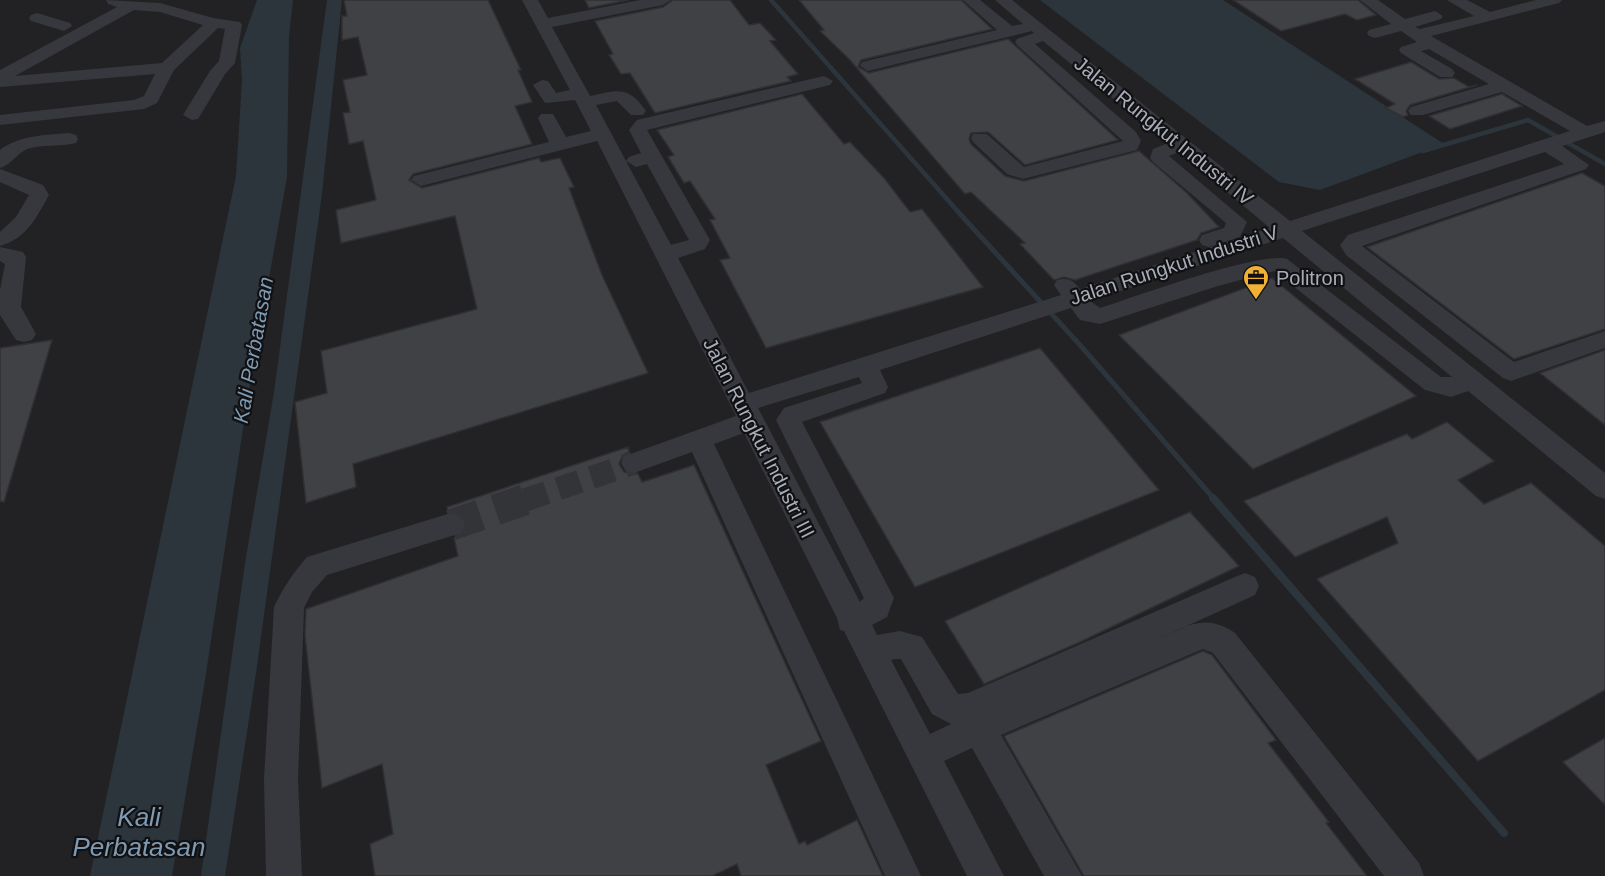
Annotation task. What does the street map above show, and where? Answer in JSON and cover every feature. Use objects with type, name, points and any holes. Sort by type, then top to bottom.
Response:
[{"type":"street","points":[[565,0],[575,17]]},
{"type":"street","points":[[537,7],[575,17],[663,0]]},
{"type":"street","points":[[971,0],[1010,32]]},
{"type":"street","name":"Jalan Rungkut Industri IV","points":[[1003,0],[1605,488]]},
{"type":"street","points":[[1377,4],[1445,0]]},
{"type":"street","points":[[1455,0],[1489,17]]},
{"type":"street","points":[[1375,33],[1417,34],[1554,0]]},
{"type":"street","points":[[0,77],[120,2]]},
{"type":"street","points":[[0,58],[64,26],[120,2],[234,25],[232,48],[227,63],[218,71],[192,115]]},
{"type":"street","points":[[1377,4],[1417,34],[1502,86],[1565,139],[1579,165],[1352,242],[1353,250],[1507,371],[1514,372],[1605,339]]},
{"type":"street","name":"Jalan Rungkut Industri III","points":[[537,7],[582,98],[747,412],[851,620],[986,876]]},
{"type":"street","points":[[1446,73],[1407,50],[1417,34],[1470,7]]},
{"type":"street","points":[[37,18],[64,26]]},
{"type":"street","points":[[0,120],[138,105],[151,99],[167,68],[211,26],[211,22]]},
{"type":"street","points":[[868,66],[1010,32],[1040,31]]},
{"type":"street","points":[[980,138],[1014,170],[1023,173],[1130,146],[1132,141],[1129,136],[1023,42],[1040,31]]},
{"type":"street","points":[[0,82],[167,68]]},
{"type":"street","points":[[664,255],[698,244],[700,240],[638,130],[643,124],[824,81]]},
{"type":"street","points":[[542,85],[551,99],[621,95],[637,111]]},
{"type":"street","points":[[1417,111],[1502,86]]},
{"type":"street","points":[[548,118],[560,144]]},
{"type":"street","name":"Jalan Rungkut Industri V","points":[[634,463],[699,439],[747,412],[866,366],[1605,126]]},
{"type":"street","points":[[421,180],[601,134]]},
{"type":"street","points":[[0,162],[6,152],[14,147],[69,139]]},
{"type":"street","points":[[1181,145],[1160,153],[1160,158],[1229,214],[1237,222],[1237,228],[1233,232],[1068,283],[1065,287],[1065,300],[1088,314],[1100,316],[1221,277],[1266,265],[1280,264],[1434,384],[1452,388],[1463,373],[1485,354]]},
{"type":"street","points":[[619,165],[652,156]]},
{"type":"street","points":[[0,175],[36,189],[39,195],[20,229],[0,239]]},
{"type":"street","points":[[0,254],[15,257],[17,267],[9,304],[10,313],[24,334]]},
{"type":"street","points":[[851,620],[878,608],[879,598],[789,420],[793,415],[876,387],[866,366]]},
{"type":"street","points":[[699,439],[903,876]]},
{"type":"street","points":[[284,876],[281,779],[289,607],[302,582],[317,566],[451,525]]},
{"type":"street","points":[[868,652],[902,644],[911,647],[942,702],[955,710],[969,708],[1245,586]]},
{"type":"street","points":[[922,754],[1202,635],[1214,636],[1224,643],[1406,876]]},
{"type":"street","points":[[979,728],[1064,876]]},
{"type":"shaded area","points":[[0,0],[1605,0],[1605,876],[0,876]]},
{"type":"water","name":"Kali Perbatasan","points":[[257,0],[293,0],[289,36],[287,177],[247,402],[205,680],[172,876],[90,876],[236,176],[242,80],[240,48]]},
{"type":"water","name":"Kali Perbatasan","points":[[327,0],[342,0],[322,194],[256,673],[225,876],[201,876],[245,563],[274,392]]},
{"type":"water","points":[[1040,0],[1223,0],[1444,144],[1320,190],[1279,182]]},
{"type":"building","points":[[344,0],[488,0],[521,70],[518,70],[532,102],[515,106],[532,144],[413,174],[409,180],[422,188],[539,158],[541,162],[560,158],[574,187],[569,188],[602,275],[648,373],[353,464],[356,487],[306,503],[295,402],[327,393],[321,351],[477,309],[455,216],[341,243],[336,210],[376,200],[363,141],[349,144],[343,113],[350,112],[343,80],[367,75],[358,37],[342,40],[342,16],[347,16]]},
{"type":"building","points":[[585,0],[628,0],[589,8]]},
{"type":"building","points":[[673,0],[730,0],[749,25],[760,23],[776,40],[770,41],[798,74],[787,77],[791,81],[655,113],[630,73],[621,74],[609,55],[613,54],[595,21],[663,7]]},
{"type":"building","points":[[799,0],[961,0],[992,29],[861,60],[858,67],[869,73],[1008,39],[1118,140],[1025,165],[988,132],[971,133],[969,139],[971,144],[1005,176],[1024,181],[1139,151],[1187,193],[1219,227],[1201,233],[1197,240],[1075,280],[1064,277],[1054,280],[1020,244],[1025,243],[971,192],[965,194],[849,59],[820,31],[824,30]]},
{"type":"building","points":[[1233,0],[1358,0],[1376,15],[1357,20],[1345,14],[1281,31]]},
{"type":"building","points":[[1411,62],[1439,79],[1454,78],[1469,87],[1477,85],[1410,105],[1406,111],[1408,115],[1403,117],[1386,108],[1395,104],[1355,79]]},
{"type":"building","points":[[802,94],[844,144],[850,142],[884,178],[910,212],[922,209],[983,287],[766,348],[720,260],[730,258],[710,220],[715,219],[690,181],[684,183],[668,157],[674,155],[657,130]]},
{"type":"building","points":[[1502,94],[1522,106],[1450,129],[1429,116]]},
{"type":"building","points":[[1582,173],[1605,186],[1605,329],[1514,359],[1367,247]]},
{"type":"building","points":[[1272,278],[1416,396],[1253,469],[1119,335]]},
{"type":"building","points":[[52,340],[4,502],[0,501],[0,348]]},
{"type":"building","points":[[1040,348],[1159,490],[915,587],[820,422]]},
{"type":"building","points":[[1605,350],[1605,425],[1540,373]]},
{"type":"building","points":[[1447,422],[1494,461],[1458,480],[1484,504],[1531,483],[1605,546],[1605,690],[1478,761],[1317,579],[1398,543],[1387,517],[1295,557],[1244,501],[1407,434],[1412,439]]},
{"type":"building","points":[[628,447],[629,452],[623,455],[619,464],[624,472],[638,474],[642,482],[694,465],[821,741],[766,765],[799,844],[805,841],[807,845],[857,820],[883,876],[741,876],[737,864],[712,876],[375,876],[370,844],[393,834],[382,764],[322,788],[305,636],[306,609],[458,556],[454,538],[463,534],[467,524],[462,515],[448,512],[447,507]]},
{"type":"building","points":[[1190,512],[1239,566],[1080,642],[984,684],[945,621]]},
{"type":"building","points":[[1203,651],[1212,655],[1276,740],[1268,743],[1367,876],[1084,876],[1004,736]]},
{"type":"building","points":[[1605,738],[1605,805],[1563,762]]},
{"type":"waterway","points":[[771,0],[961,215]]},
{"type":"waterway","points":[[1423,151],[1528,120],[1605,164]]},
{"type":"waterway","points":[[960,214],[1080,345],[1215,500]]},
{"type":"waterway","points":[[1213,498],[1504,833]]},
{"type":"tunnel","points":[[525,500],[634,463]]},
{"type":"tunnel","points":[[451,525],[530,498]]},
{"type":"place","name":"Politron","points":[[1256,301]]}]
